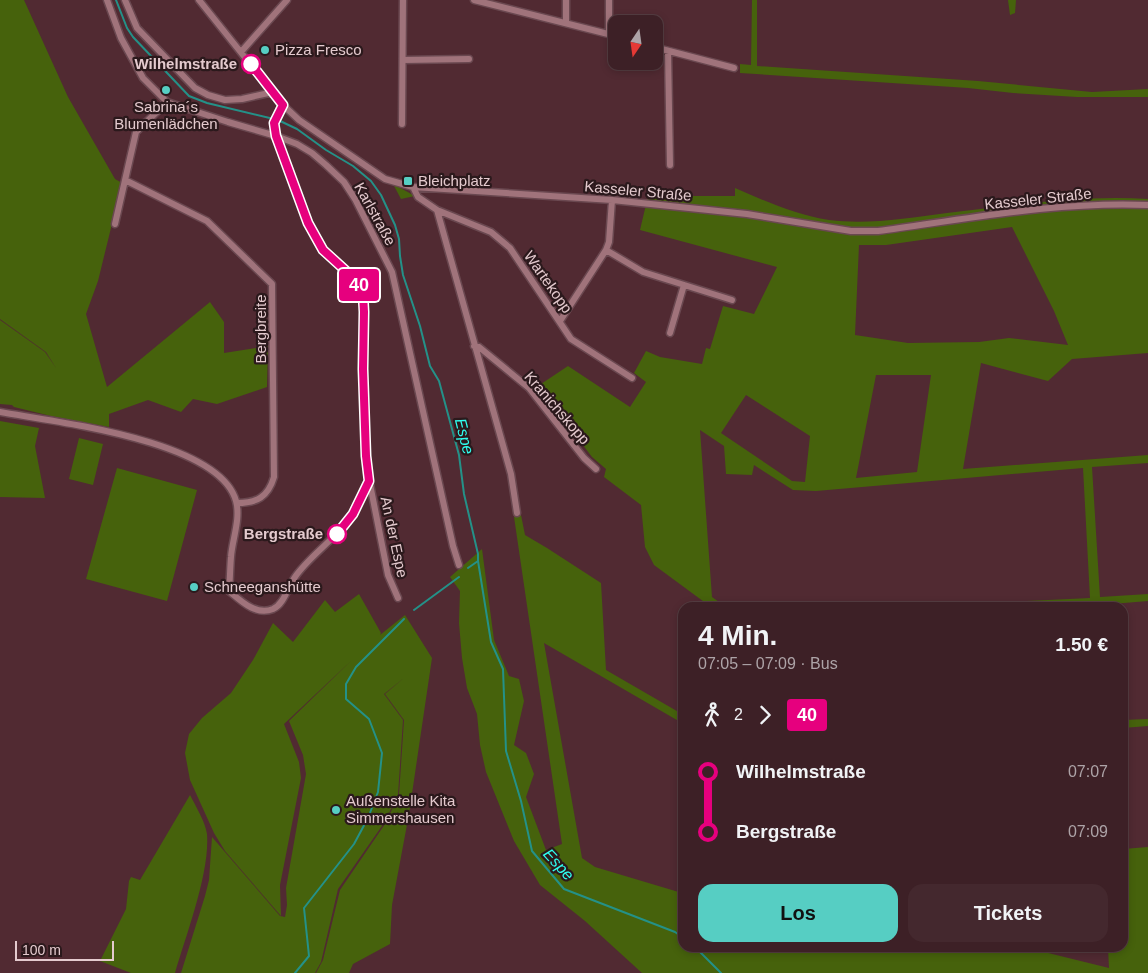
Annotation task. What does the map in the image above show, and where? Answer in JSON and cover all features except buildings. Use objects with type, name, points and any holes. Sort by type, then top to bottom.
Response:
[{"type":"street","name":"Karlstraße","points":[[107,0],[121,38],[143,78],[167,102],[276,136],[312,153],[344,182],[356,199],[392,272],[404,333],[459,566]]},
{"type":"street","points":[[125,0],[137,28],[195,88],[208,95],[225,100],[242,99],[273,92]]},
{"type":"street","name":"Kasseler Straße","points":[[199,0],[283,105],[302,122],[385,179],[413,187],[612,200],[747,214],[851,231],[878,231],[1077,206],[1148,205]]},
{"type":"street","points":[[241,52],[287,0]]},
{"type":"street","points":[[402,124],[403,0]]},
{"type":"street","points":[[474,0],[608,34]]},
{"type":"street","points":[[566,0],[566,23]]},
{"type":"street","points":[[609,0],[609,15]]},
{"type":"street","points":[[663,50],[734,68]]},
{"type":"street","points":[[668,51],[670,165]]},
{"type":"street","points":[[404,60],[469,59]]},
{"type":"street","points":[[116,224],[136,132],[167,102]]},
{"type":"street","points":[[0,412],[89,428],[157,444],[191,459],[220,476],[228,484],[237,502],[237,516],[230,556],[229,592],[251,608],[268,610],[274,608],[280,602],[295,576],[353,514],[369,481],[366,456],[363,369],[363,294],[356,280],[323,250],[308,223],[276,136],[274,123],[283,105]]},
{"type":"street","name":"Bergbreite","points":[[125,180],[207,221],[272,284],[274,477],[272,484],[258,500],[249,503],[237,502]]},
{"type":"street","points":[[413,187],[418,197],[437,210],[511,474],[517,513]]},
{"type":"street","points":[[560,321],[606,250],[609,242],[612,200]]},
{"type":"street","name":"Wartekopp","points":[[437,210],[491,232],[510,248],[572,339],[632,378]]},
{"type":"street","points":[[606,250],[643,272],[732,300]]},
{"type":"street","points":[[670,333],[684,285]]},
{"type":"street","name":"Kranichskopp","points":[[474,346],[479,347],[529,388],[584,458],[596,469]]},
{"type":"street","name":"An der Espe","points":[[369,481],[388,575],[398,598]]},
{"type":"green space","points":[[0,0],[24,0],[68,97],[115,179],[122,183],[98,281],[86,314],[107,387],[210,302],[224,322],[224,353],[268,346],[267,387],[217,404],[193,399],[181,412],[148,400],[109,414],[109,427],[0,404],[0,320],[45,352],[56,368],[46,352],[0,319]]},
{"type":"green space","points":[[752,0],[757,0],[757,66],[978,81],[1092,92],[1148,89],[1148,97],[1077,97],[740,73],[740,64],[751,65]]},
{"type":"green space","points":[[1008,0],[1016,0],[1015,13],[1010,15]]},
{"type":"green space","points":[[393,184],[415,196],[401,199]]},
{"type":"green space","points":[[735,188],[805,215],[829,220],[858,222],[903,219],[997,207],[1097,198],[1148,199],[1148,353],[1072,359],[1048,381],[981,363],[963,469],[1148,455],[1148,463],[1092,467],[1100,597],[1148,594],[1148,601],[1128,603],[1002,602],[1090,598],[1083,468],[816,491],[793,490],[754,465],[752,475],[726,474],[724,446],[700,430],[712,597],[719,602],[704,602],[654,565],[645,547],[641,505],[604,477],[606,469],[592,457],[538,386],[568,366],[630,407],[646,382],[634,373],[646,351],[660,357],[702,364],[706,348],[710,349],[723,306],[754,314],[777,267],[640,230],[648,196],[735,196]],"holes":[[[1012,227],[1054,311],[1068,345],[1009,338],[979,342],[908,343],[855,335],[859,245],[886,245]],[[876,375],[931,375],[917,472],[856,478]],[[746,395],[810,436],[805,482],[792,481],[721,433]]]},
{"type":"green space","points":[[0,421],[39,428],[35,446],[45,498],[0,497]]},
{"type":"green space","points":[[79,438],[103,444],[93,485],[69,479]]},
{"type":"green space","points":[[117,468],[197,490],[167,601],[86,579]]},
{"type":"green space","points":[[513,510],[520,510],[525,535],[601,583],[606,670],[678,712],[678,721],[544,643],[582,858],[595,867],[678,892],[678,952],[1044,952],[1109,968],[1108,952],[1128,952],[1128,849],[1148,847],[1148,973],[642,973],[585,921],[540,885],[514,841],[486,772],[480,745],[477,714],[467,688],[462,658],[459,623],[460,591],[450,577],[482,549],[494,640],[509,676],[519,679],[524,701],[514,745],[526,753],[534,774],[526,797],[546,850],[562,844]]},
{"type":"green space","points":[[359,594],[381,633],[380,635],[405,615],[432,658],[409,814],[392,905],[390,944],[353,964],[349,973],[316,973],[323,960],[340,890],[385,824],[399,795],[404,720],[385,694],[404,678],[384,694],[403,720],[398,795],[384,823],[338,889],[321,962],[315,973],[181,973],[209,880],[212,837],[280,916],[285,917],[287,905],[286,888],[306,774],[303,755],[289,721],[353,659],[284,724],[299,762],[301,778],[280,885],[281,916],[225,851],[214,833],[190,780],[185,753],[189,734],[202,718],[231,693],[253,660],[273,623],[293,642],[325,600],[335,612]]},
{"type":"green space","points":[[1148,719],[1148,726],[1128,728],[1128,720]]},
{"type":"green space","points":[[190,795],[206,829],[207,850],[201,885],[175,973],[131,973],[100,961],[126,909],[131,877],[140,880]]},
{"type":"waterway","name":"Espe","points":[[116,0],[127,28],[133,37],[189,96],[207,103],[274,119]]},
{"type":"waterway","name":"Espe","points":[[278,120],[297,129],[326,150],[353,166],[371,181],[381,195],[395,225],[399,239],[403,275],[420,326],[430,366],[439,381],[459,455],[464,494],[478,554],[491,642],[503,669],[506,751],[521,801],[532,851],[564,889],[678,934]]},
{"type":"waterway","points":[[468,568],[478,561]]},
{"type":"waterway","points":[[414,610],[459,577]]},
{"type":"waterway","points":[[295,973],[309,956],[304,908],[354,844],[368,818],[378,792],[382,753],[369,719],[346,699],[346,684],[356,667],[404,619]]},
{"type":"waterway","name":"Espe","points":[[700,952],[721,973]]},
{"type":"bus line","name":"40","points":[[251,64],[283,105],[274,123],[276,136],[308,223],[323,250],[356,280],[363,294],[363,369],[366,456],[369,481],[353,514],[337,534]]},
{"type":"place","name":"Pizza Fresco","points":[[265,50]]},
{"type":"place","name":"Wilhelmstraße","points":[[251,64]]},
{"type":"place","name":"Sabrina´s Blumenlädchen","points":[[166,90]]},
{"type":"place","name":"Bleichplatz","points":[[408,181]]},
{"type":"place","name":"Bergstraße","points":[[337,534]]},
{"type":"place","name":"Schneeganshütte","points":[[194,587]]},
{"type":"place","name":"Außenstelle Kita Simmershausen","points":[[336,810]]}]
